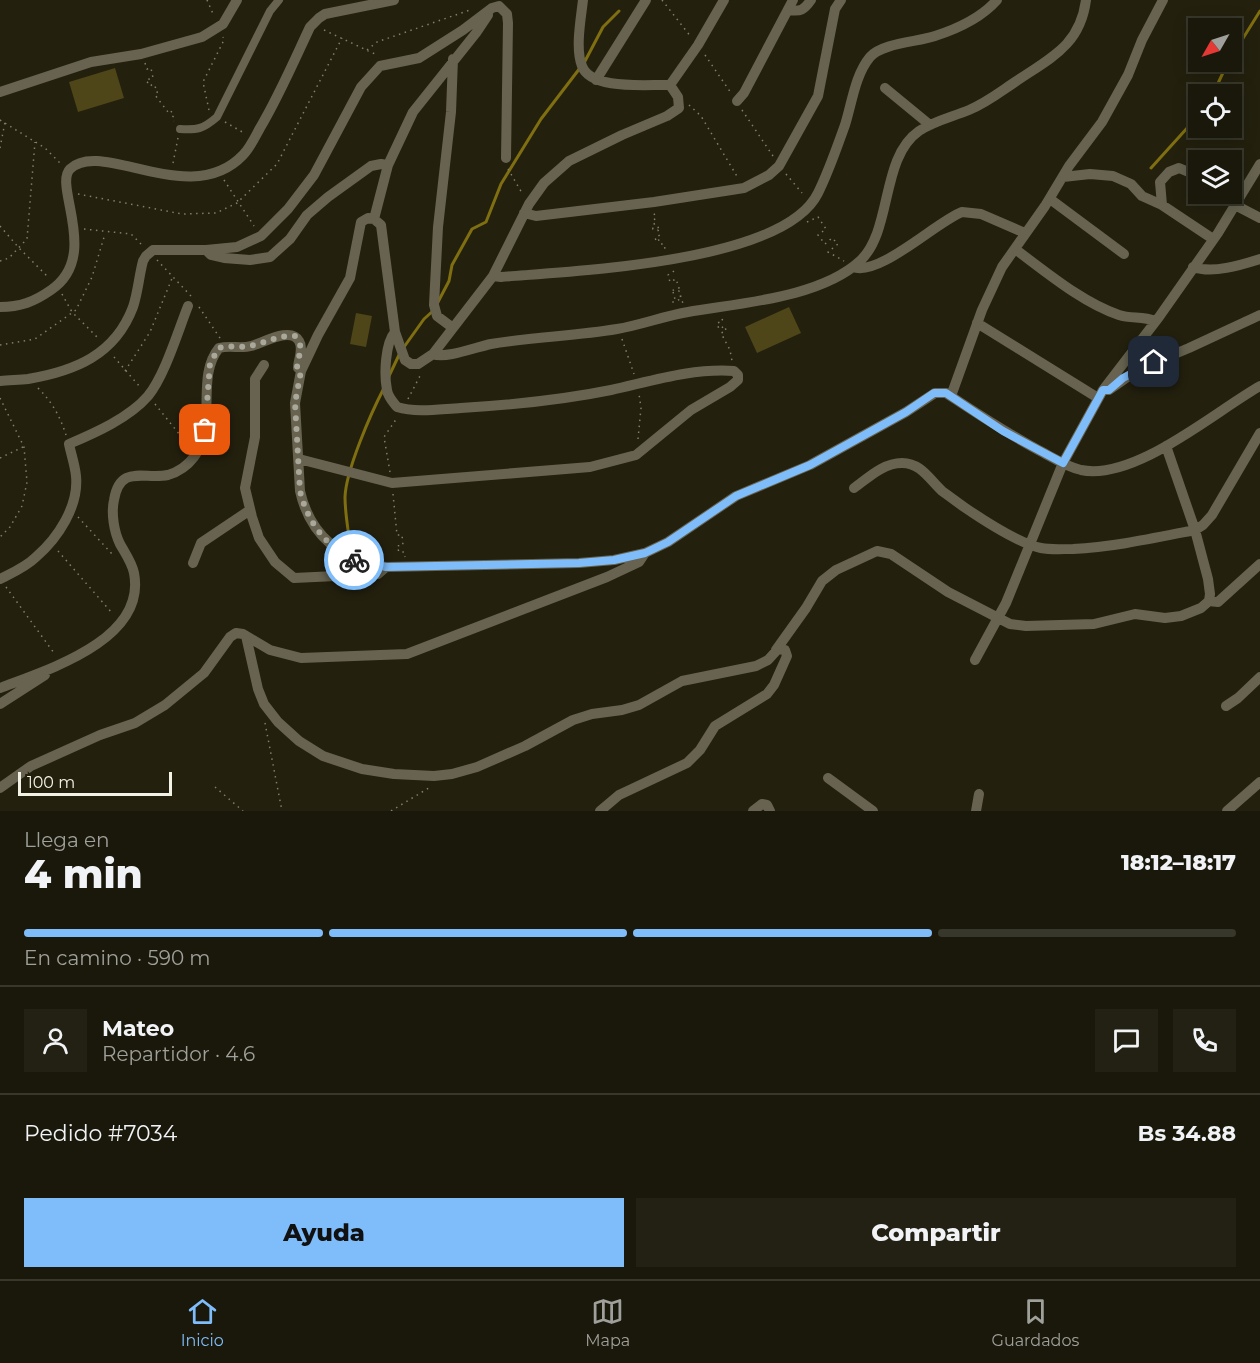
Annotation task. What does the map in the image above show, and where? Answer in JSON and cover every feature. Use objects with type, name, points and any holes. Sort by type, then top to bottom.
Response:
[{"type":"street","points":[[0,92],[91,62],[141,54],[189,42],[220,27],[237,0]]},
{"type":"street","points":[[180,129],[195,130],[208,125],[217,117],[270,11],[279,0]]},
{"type":"street","points":[[0,307],[23,305],[36,301],[57,286],[69,272],[74,253],[74,227],[68,192],[70,169],[77,164],[102,161],[170,176],[205,176],[219,172],[243,155],[254,138],[274,105],[313,24],[325,14],[394,0]]},
{"type":"street","points":[[583,0],[580,32],[582,66],[596,80],[608,84],[670,85]]},
{"type":"street","points":[[596,80],[646,0]]},
{"type":"street","points":[[670,85],[698,45],[724,0]]},
{"type":"street","points":[[736,101],[744,93],[791,5],[798,12],[804,10],[811,0]]},
{"type":"street","points":[[524,213],[536,216],[654,202],[744,188],[769,175],[779,165],[818,96],[835,9],[841,0]]},
{"type":"street","points":[[493,276],[634,267],[714,251],[770,233],[808,208],[818,193],[844,126],[862,70],[872,54],[889,47],[934,37],[953,29],[977,17],[998,0]]},
{"type":"street","points":[[433,354],[444,356],[491,344],[618,329],[687,312],[766,300],[835,279],[853,267],[871,249],[887,192],[902,152],[917,132],[985,103],[1047,63],[1066,47],[1074,36],[1084,13],[1086,0]]},
{"type":"street","points":[[951,396],[977,323],[1002,267],[1102,122],[1128,75],[1142,40],[1163,0]]},
{"type":"street","points":[[374,219],[388,165],[413,112],[476,33],[495,4]]},
{"type":"street","points":[[0,381],[28,379],[80,364],[107,348],[122,329],[134,305],[143,261],[150,252],[157,249],[237,247],[261,236],[288,209],[314,175],[349,108],[369,76],[380,66],[412,61],[425,55],[495,4]]},
{"type":"street","points":[[495,4],[507,14],[508,23],[507,164]]},
{"type":"street","points":[[453,59],[451,112],[438,227],[434,305],[437,316],[453,328]]},
{"type":"street","points":[[670,85],[680,102],[679,108],[667,116],[569,161],[544,183],[524,213],[493,276],[433,354],[423,362],[411,364],[405,360],[395,332],[381,225],[374,219],[364,219],[359,225],[350,278],[301,371],[295,403],[300,491],[303,505],[323,537],[345,555],[357,561],[386,567],[408,567],[579,563],[614,560],[645,553],[668,542],[736,496],[810,465],[906,412],[934,393],[946,393],[1003,431],[1063,463],[1080,470],[1102,470],[1136,461],[1166,447],[1260,386]]},
{"type":"street","points":[[885,88],[930,125]]},
{"type":"street","points":[[975,660],[1017,579],[1063,463],[1100,394],[1213,239],[1260,164]]},
{"type":"street","points":[[206,249],[210,255],[224,258],[250,260],[270,257],[290,239],[307,215],[328,197],[371,166],[388,165]]},
{"type":"street","points":[[1162,205],[1161,182],[1169,172],[1179,168],[1188,172]]},
{"type":"street","points":[[1063,177],[1090,174],[1113,176],[1131,184],[1142,196],[1162,205],[1213,239]]},
{"type":"street","points":[[1050,199],[1124,255]]},
{"type":"street","points":[[1235,205],[1260,218]]},
{"type":"street","points":[[853,267],[861,269],[881,263],[962,212],[981,214],[1024,234]]},
{"type":"street","points":[[1015,249],[1086,299],[1107,310],[1120,315],[1155,321]]},
{"type":"street","points":[[1193,267],[1223,268],[1260,259]]},
{"type":"street","points":[[0,579],[36,558],[50,542],[71,509],[76,475],[69,444],[103,430],[148,396],[193,303]]},
{"type":"street","points":[[1100,394],[1139,369],[1260,315]]},
{"type":"street","points":[[977,323],[1100,394]]},
{"type":"street","points":[[298,459],[392,483],[590,467],[630,457],[651,445],[691,410],[735,384],[738,375],[731,371],[697,372],[602,391],[522,402],[416,411],[397,407],[387,392],[387,347],[390,337],[395,332]]},
{"type":"street","points":[[0,688],[62,664],[98,643],[120,623],[134,597],[134,573],[119,543],[115,529],[113,510],[116,492],[125,478],[131,475],[168,475],[188,465],[196,455],[205,430],[210,363],[219,348],[251,346],[285,335],[295,336],[301,347],[297,367],[301,371]]},
{"type":"street","points":[[264,365],[255,379],[255,437],[245,488],[259,538],[274,562],[294,578],[378,574],[386,567]]},
{"type":"street","points":[[854,488],[884,467],[902,463],[914,465],[942,490],[985,521],[1031,544],[1041,548],[1059,549],[1105,547],[1195,530],[1203,525],[1212,515],[1260,434]]},
{"type":"street","points":[[246,636],[258,689],[264,704],[288,732],[311,749],[342,764],[370,770],[410,775],[465,772],[493,761],[582,716],[639,705],[682,681],[756,666],[768,660],[806,608],[822,581],[836,570],[877,551],[891,554],[948,592],[1010,624],[1026,626],[1094,624],[1135,614],[1165,618],[1181,616],[1201,608],[1209,601],[1208,579],[1195,530],[1166,447]]},
{"type":"street","points":[[193,563],[201,543],[250,510]]},
{"type":"street","points":[[0,788],[31,766],[100,735],[135,723],[165,705],[204,672],[232,635],[239,633],[270,650],[301,658],[407,654],[608,577],[639,562],[645,553]]},
{"type":"street","points":[[1209,601],[1218,602],[1260,564]]},
{"type":"street","points":[[600,811],[619,795],[687,763],[700,750],[715,726],[767,694],[787,656],[785,650],[781,648],[776,650]]},
{"type":"street","points":[[0,704],[40,679],[50,669]]},
{"type":"street","points":[[1226,706],[1260,677]]},
{"type":"street","points":[[828,778],[873,811]]},
{"type":"street","points":[[1227,811],[1260,782]]},
{"type":"street","points":[[976,811],[979,794]]},
{"type":"street","points":[[753,811],[762,804],[767,805],[770,811]]},
{"type":"path","points":[[207,0],[224,40],[203,82],[210,111],[254,138]]},
{"type":"path","points":[[662,0],[698,45],[808,208],[807,222],[818,217],[826,229],[818,235],[825,244],[832,238],[838,244],[828,252],[853,267]]},
{"type":"path","points":[[367,50],[378,42],[472,9]]},
{"type":"path","points":[[313,24],[395,63]]},
{"type":"path","points":[[141,54],[147,69],[151,68],[153,78],[146,80],[158,91],[155,95],[168,112],[170,110],[174,116],[172,118],[180,129],[170,176]]},
{"type":"path","points":[[680,102],[692,106],[701,116],[744,188]]},
{"type":"path","points":[[0,120],[45,148],[60,163],[70,169]]},
{"type":"path","points":[[0,148],[5,122]]},
{"type":"path","points":[[0,261],[9,258],[27,239],[35,142]]},
{"type":"path","points":[[507,164],[517,185]]},
{"type":"path","points":[[219,172],[237,203],[261,236]]},
{"type":"path","points":[[74,227],[131,234],[173,276],[225,346]]},
{"type":"path","points":[[0,345],[35,339],[76,310],[92,277],[106,232]]},
{"type":"path","points":[[125,372],[150,332],[173,276]]},
{"type":"path","points":[[713,309],[716,319],[720,316],[723,321],[717,323],[719,329],[725,326],[726,331],[720,333],[730,350],[731,371]]},
{"type":"path","points":[[408,567],[404,552],[399,552],[397,546],[404,545],[402,535],[398,535],[384,437],[403,409],[421,373],[423,362]]},
{"type":"path","points":[[28,379],[50,401],[62,421],[69,444]]},
{"type":"path","points":[[0,398],[24,447],[27,482],[22,506],[0,537]]},
{"type":"path","points":[[0,458],[24,447]]},
{"type":"path","points":[[71,509],[113,555]]},
{"type":"path","points":[[50,542],[120,623]]},
{"type":"path","points":[[0,579],[62,664]]},
{"type":"path","points":[[264,714],[282,811]]},
{"type":"path","points":[[391,811],[423,793],[443,775]]},
{"type":"path","points":[[215,787],[243,811]]},
{"type":"shaded area","points":[[115,68],[124,98],[78,112],[69,82]]},
{"type":"shaded area","points":[[789,307],[801,333],[757,353],[745,327]]},
{"type":"shaded area","points":[[356,313],[372,316],[366,347],[350,344]]},
{"type":"waterway","points":[[584,63],[603,27],[619,11]]},
{"type":"waterway","points":[[1242,40],[1260,11]]},
{"type":"waterway","points":[[438,302],[449,281],[452,265],[472,229],[486,222],[501,184],[541,119],[580,68]]},
{"type":"waterway","points":[[1218,84],[1223,72]]},
{"type":"waterway","points":[[1151,168],[1188,127]]},
{"type":"waterway","points":[[404,347],[424,319],[434,310]]},
{"type":"waterway","points":[[389,376],[399,355]]},
{"type":"waterway","points":[[351,553],[345,504],[346,486],[360,442],[384,388]]},
{"type":"way so far","points":[[205,430],[210,363],[219,348],[251,346],[285,335],[295,336],[301,347],[297,367],[301,371],[295,403],[300,491],[303,505],[323,537],[334,548],[354,560]]},
{"type":"route","points":[[354,560],[372,566],[386,567],[579,563],[614,560],[645,553],[668,542],[736,496],[810,465],[906,412],[934,393],[940,392],[946,393],[1003,431],[1063,463],[1103,390],[1109,390],[1123,378],[1154,362]]}]
